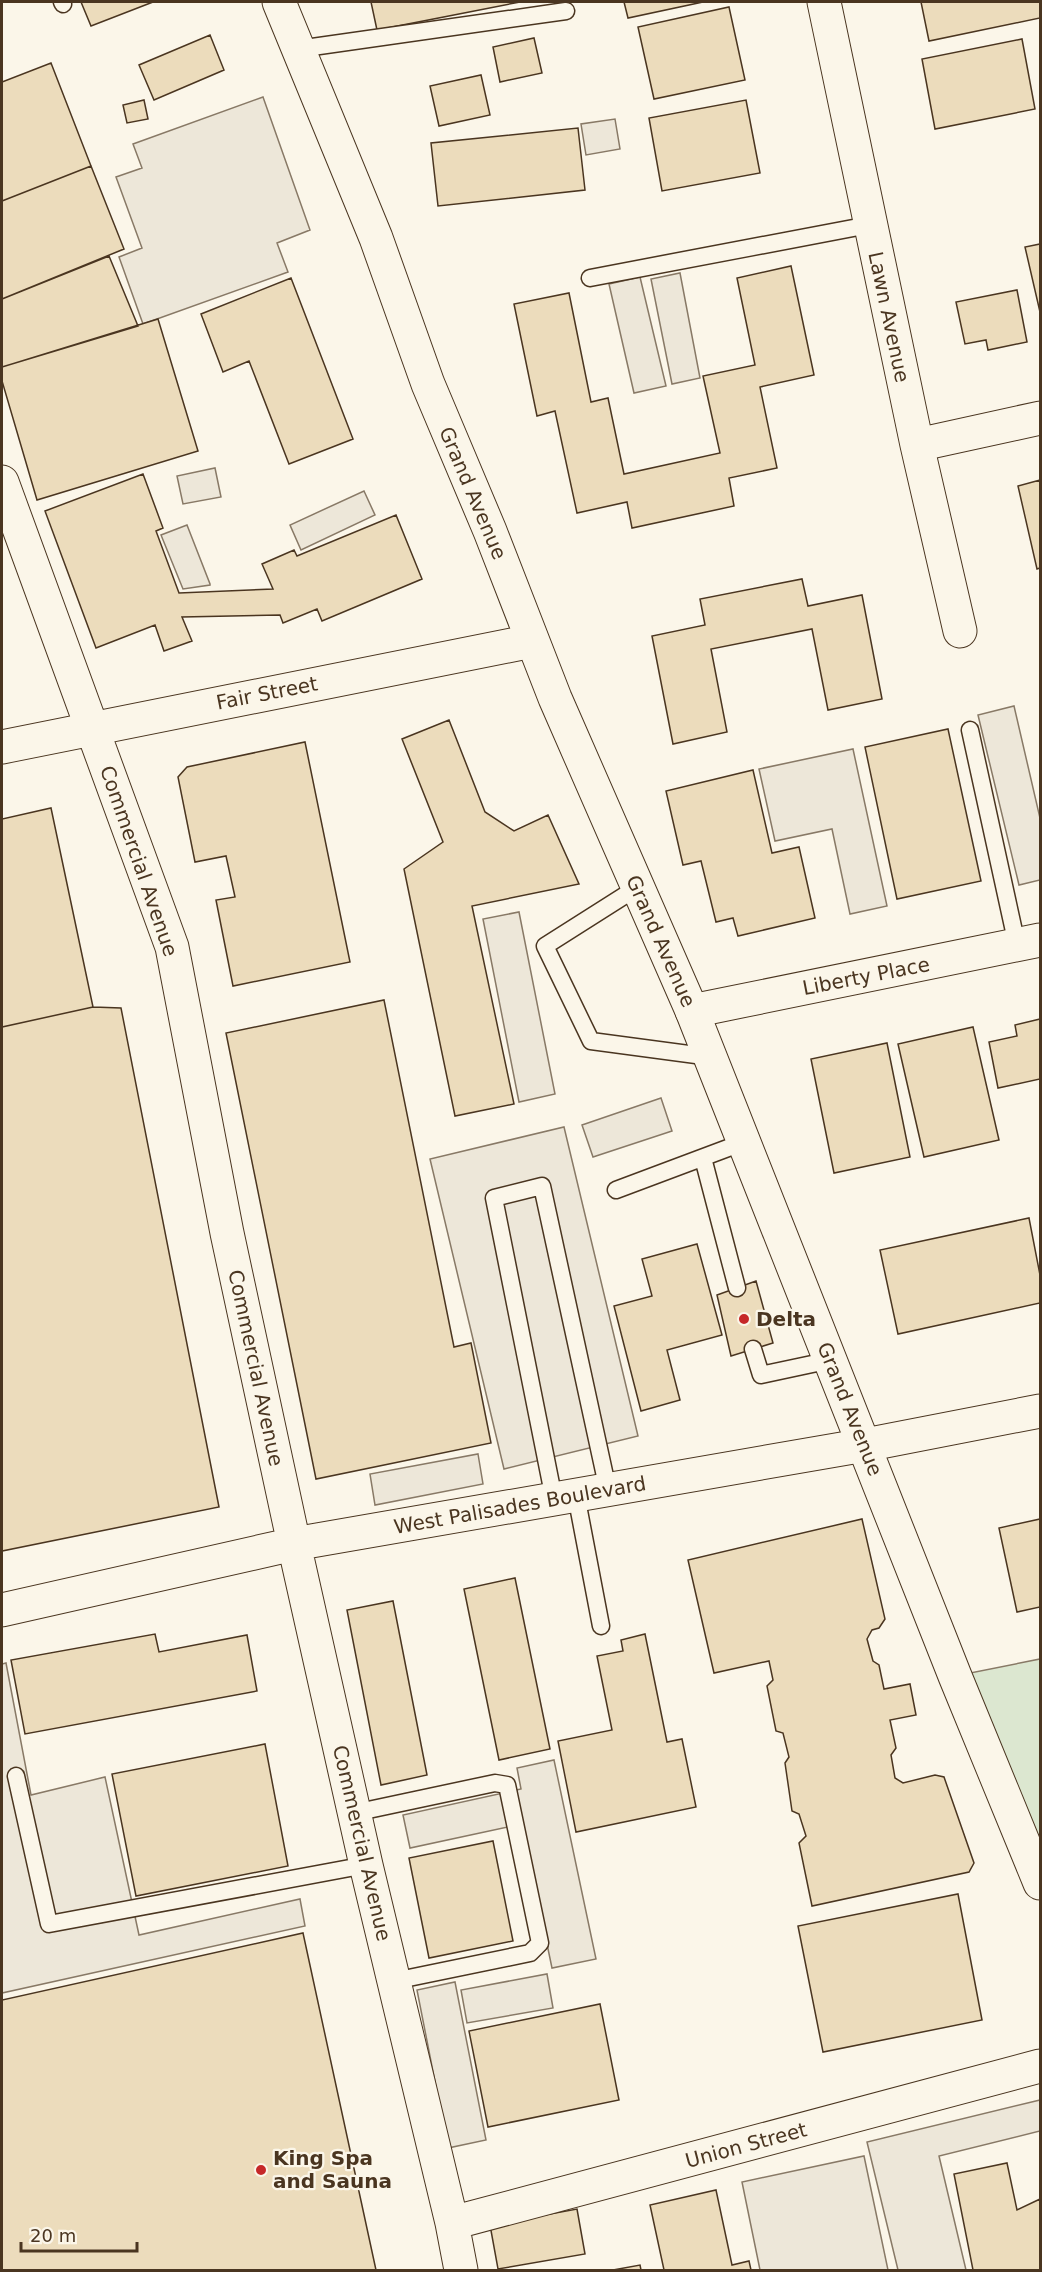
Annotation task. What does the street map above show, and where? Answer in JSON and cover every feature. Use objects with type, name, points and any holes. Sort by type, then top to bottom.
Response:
[{"type":"street","name":"Grand Avenue","points":[[279,2],[376,238],[428,384],[490,531],[555,698],[711,1057],[971,1715],[1041,1883]]},
{"type":"street","name":"Lawn Avenue","points":[[824,2],[916,445],[960,631]]},
{"type":"street","points":[[916,445],[1041,418]]},
{"type":"street","name":"Commercial Avenue","points":[[2,482],[171,947],[227,1233],[294,1545],[366,1865],[452,2223],[461,2271]]},
{"type":"street","name":"Fair Street","points":[[2,747],[532,641]]},
{"type":"street","name":"Liberty Place","points":[[692,1011],[1029,943]]},
{"type":"street","name":"West Palisades Boulevard","points":[[2,1610],[294,1545],[865,1445],[1041,1411]]},
{"type":"street","name":"Union Street","points":[[452,2223],[1041,2067]]},
{"type":"lane","points":[[298,49],[566,11]]},
{"type":"lane","points":[[590,278],[869,225]]},
{"type":"lane","points":[[970,730],[1029,943]]},
{"type":"lane","points":[[638,887],[545,946],[591,1041],[711,1057]]},
{"type":"lane","points":[[616,1190],[744,1142]]},
{"type":"lane","points":[[703,1158],[737,1288]]},
{"type":"lane","points":[[601,1626],[565,1497],[494,1198],[542,1186],[608,1490]]},
{"type":"lane","points":[[753,1349],[760,1375],[831,1360]]},
{"type":"lane","points":[[16,1776],[49,1924],[366,1865]]},
{"type":"lane","points":[[354,1813],[495,1783],[507,1785],[540,1943],[530,1953],[394,1981]]},
{"type":"green space","points":[[1040,1659],[1040,1882],[955,1676]]},
{"type":"shaded area","points":[[263,97],[310,230],[277,243],[288,272],[143,324],[119,257],[142,248],[116,177],[142,168],[133,144]]},
{"type":"shaded area","points":[[615,119],[620,149],[586,155],[581,124]]},
{"type":"shaded area","points":[[680,273],[700,378],[672,384],[651,279]]},
{"type":"shaded area","points":[[640,277],[666,386],[634,393],[609,284]]},
{"type":"shaded area","points":[[215,468],[221,497],[183,504],[177,476]]},
{"type":"shaded area","points":[[364,491],[375,515],[301,550],[290,525]]},
{"type":"shaded area","points":[[187,525],[210,585],[183,589],[161,535]]},
{"type":"shaded area","points":[[1014,706],[1040,818],[1040,880],[1019,885],[978,715]]},
{"type":"shaded area","points":[[853,749],[887,906],[850,914],[832,829],[775,841],[759,769]]},
{"type":"shaded area","points":[[519,912],[555,1094],[519,1102],[483,919]]},
{"type":"shaded area","points":[[661,1098],[672,1131],[593,1157],[582,1125]]},
{"type":"shaded area","points":[[564,1127],[638,1436],[504,1469],[430,1159]]},
{"type":"shaded area","points":[[478,1454],[483,1484],[375,1505],[370,1474]]},
{"type":"shaded area","points":[[6,1663],[31,1795],[105,1777],[139,1935],[300,1899],[305,1926],[2,1993],[2,1664]]},
{"type":"shaded area","points":[[554,1760],[596,1959],[552,1968],[522,1824],[410,1848],[403,1815],[521,1789],[517,1768]]},
{"type":"shaded area","points":[[547,1974],[553,2008],[467,2023],[461,1990]]},
{"type":"shaded area","points":[[455,1982],[486,2140],[448,2148],[417,1990]]},
{"type":"shaded area","points":[[1040,2100],[1040,2131],[939,2156],[966,2270],[898,2270],[867,2142]]},
{"type":"shaded area","points":[[864,2156],[888,2270],[760,2270],[742,2182]]},
{"type":"building","points":[[81,2],[153,2],[91,26]]},
{"type":"building","points":[[371,2],[520,2],[377,30]]},
{"type":"building","points":[[624,2],[703,2],[628,18]]},
{"type":"building","points":[[921,2],[1040,2],[1040,18],[929,41]]},
{"type":"building","points":[[729,7],[745,80],[654,99],[638,27]]},
{"type":"building","points":[[210,35],[224,70],[154,100],[139,65]]},
{"type":"building","points":[[534,38],[542,73],[500,82],[493,47]]},
{"type":"building","points":[[1022,39],[1035,109],[935,129],[922,59]]},
{"type":"building","points":[[51,63],[91,166],[2,201],[2,82]]},
{"type":"building","points":[[481,75],[490,115],[439,126],[430,86]]},
{"type":"building","points":[[144,100],[148,119],[127,123],[123,105]]},
{"type":"building","points":[[746,100],[760,173],[662,191],[649,118]]},
{"type":"building","points":[[578,128],[585,190],[438,206],[431,143]]},
{"type":"building","points":[[91,166],[124,249],[2,299],[2,201]]},
{"type":"building","points":[[1040,244],[1040,312],[1025,247]]},
{"type":"building","points":[[109,256],[138,326],[2,367],[2,299]]},
{"type":"building","points":[[791,266],[814,375],[760,387],[777,468],[729,478],[734,506],[632,528],[627,502],[577,513],[555,411],[537,416],[514,304],[569,293],[591,402],[608,398],[624,474],[720,453],[703,376],[755,365],[737,278]]},
{"type":"building","points":[[291,278],[353,439],[289,464],[249,361],[223,372],[201,314]]},
{"type":"building","points":[[1017,290],[1027,342],[988,350],[986,340],[965,344],[956,302]]},
{"type":"building","points":[[158,319],[198,451],[37,500],[2,381],[2,367]]},
{"type":"building","points":[[143,474],[163,528],[156,531],[179,593],[273,589],[262,564],[294,550],[297,556],[396,515],[422,579],[322,621],[317,609],[283,623],[280,615],[182,617],[192,641],[164,651],[155,625],[96,648],[45,511]]},
{"type":"building","points":[[1040,480],[1040,568],[1037,569],[1018,486]]},
{"type":"building","points":[[802,579],[808,606],[862,595],[882,699],[828,710],[812,629],[711,649],[727,732],[673,744],[652,636],[705,625],[700,599]]},
{"type":"building","points":[[449,720],[485,812],[514,831],[548,815],[579,884],[472,906],[514,1104],[455,1116],[404,869],[443,842],[402,739]]},
{"type":"building","points":[[948,729],[981,881],[897,899],[865,747]]},
{"type":"building","points":[[305,742],[350,962],[233,986],[216,900],[235,897],[226,856],[195,862],[178,777],[187,767]]},
{"type":"building","points":[[753,770],[772,853],[799,847],[815,918],[738,936],[733,918],[716,922],[701,861],[683,865],[666,791]]},
{"type":"building","points":[[51,808],[93,1007],[2,1027],[2,819]]},
{"type":"building","points":[[384,1000],[454,1347],[471,1343],[491,1443],[316,1479],[226,1033]]},
{"type":"building","points":[[93,1007],[121,1008],[219,1507],[2,1551],[2,1027]]},
{"type":"building","points":[[1040,1019],[1040,1079],[998,1088],[989,1042],[1017,1036],[1015,1025]]},
{"type":"building","points":[[973,1027],[999,1140],[924,1157],[898,1044]]},
{"type":"building","points":[[887,1043],[910,1157],[834,1173],[811,1059]]},
{"type":"building","points":[[1029,1218],[1040,1275],[1040,1303],[898,1334],[880,1250]]},
{"type":"building","points":[[697,1244],[722,1335],[667,1350],[680,1400],[641,1411],[614,1306],[652,1296],[642,1259]]},
{"type":"building","name":"Delta","points":[[756,1281],[773,1343],[731,1356],[717,1295]]},
{"type":"building","points":[[862,1519],[885,1619],[879,1628],[872,1630],[867,1639],[873,1661],[879,1665],[884,1689],[910,1684],[916,1715],[890,1720],[896,1748],[891,1755],[895,1778],[903,1783],[935,1775],[944,1777],[974,1863],[969,1872],[812,1906],[799,1843],[806,1836],[799,1814],[792,1811],[785,1763],[789,1757],[783,1733],[776,1731],[767,1686],[773,1680],[769,1661],[714,1673],[688,1560]]},
{"type":"building","points":[[1040,1519],[1040,1607],[1017,1612],[999,1528]]},
{"type":"building","points":[[515,1578],[550,1749],[499,1760],[464,1589]]},
{"type":"building","points":[[393,1601],[427,1775],[381,1785],[347,1610]]},
{"type":"building","points":[[155,1634],[159,1652],[247,1635],[257,1691],[25,1734],[11,1660]]},
{"type":"building","points":[[645,1634],[667,1742],[682,1739],[696,1807],[576,1832],[558,1741],[612,1730],[597,1656],[623,1651],[621,1640]]},
{"type":"building","points":[[265,1744],[288,1866],[136,1896],[112,1774]]},
{"type":"building","points":[[493,1841],[513,1941],[429,1958],[409,1858]]},
{"type":"building","points":[[958,1894],[982,2020],[823,2052],[798,1926]]},
{"type":"building","points":[[303,1933],[376,2270],[2,2270],[2,2000]]},
{"type":"building","points":[[600,2004],[619,2100],[488,2127],[469,2031]]},
{"type":"building","points":[[1007,2163],[1017,2210],[1040,2199],[1040,2270],[973,2270],[954,2174]]},
{"type":"building","points":[[716,2190],[732,2265],[749,2261],[751,2270],[664,2270],[650,2205]]},
{"type":"building","points":[[577,2209],[585,2254],[498,2269],[490,2225]]},
{"type":"building","points":[[640,2265],[641,2270],[613,2270]]},
{"type":"place","name":"Delta","points":[[744,1319]]},
{"type":"place","name":"King Spa and Sauna","points":[[261,2170]]}]
